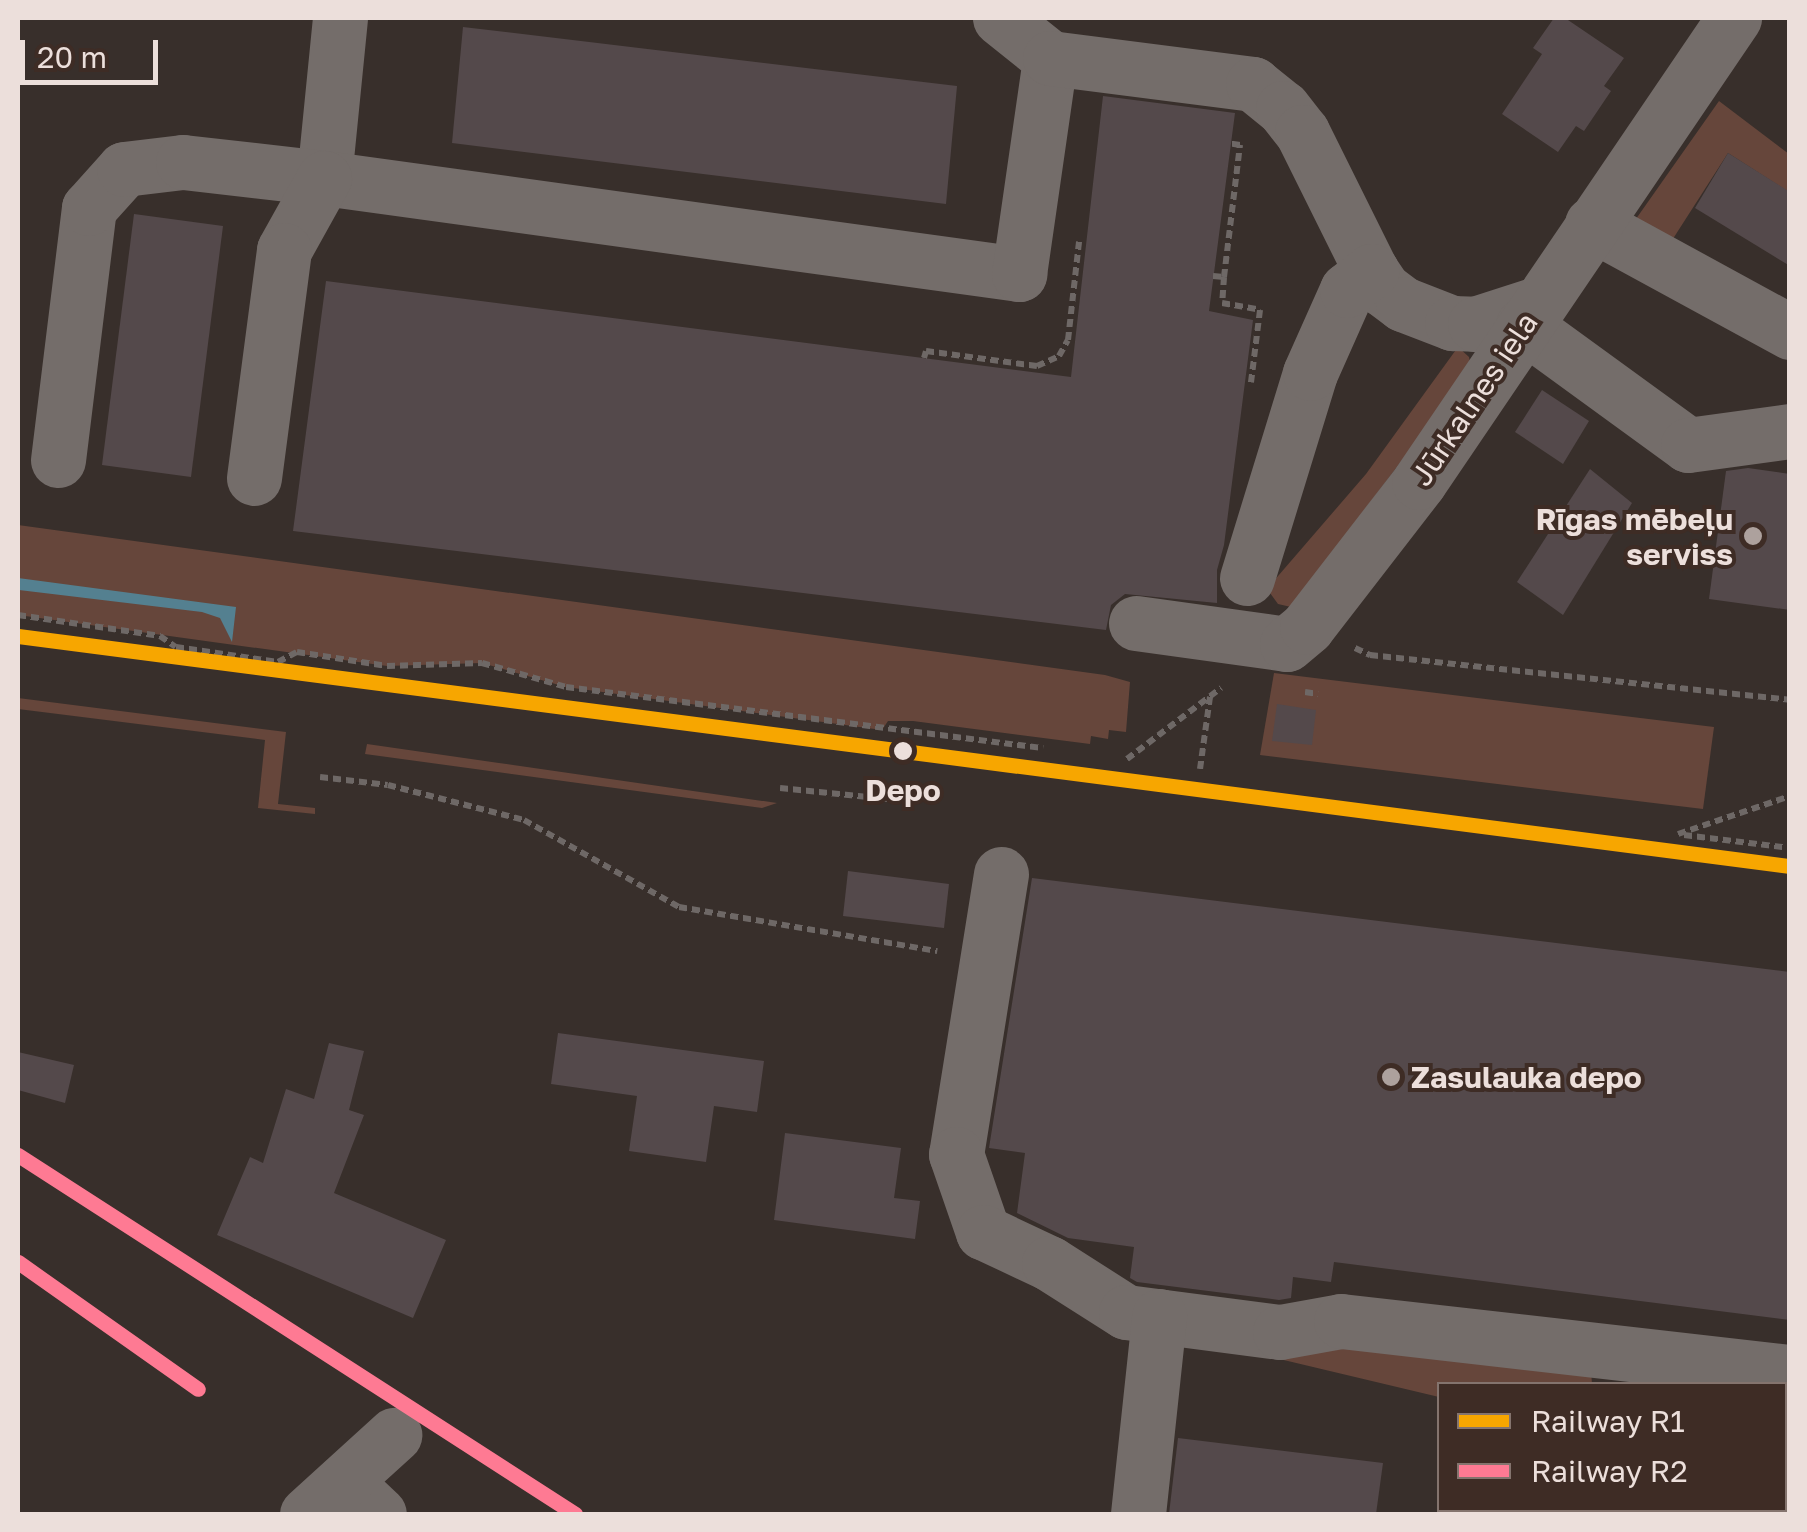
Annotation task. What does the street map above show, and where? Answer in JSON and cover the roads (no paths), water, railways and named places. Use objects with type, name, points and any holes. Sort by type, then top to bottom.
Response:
[{"type":"street","points":[[254,478],[284,250],[324,178],[340,18]]},
{"type":"street","points":[[1000,18],[1050,58],[1253,84],[1283,108],[1302,132],[1371,270],[1403,304],[1452,323],[1475,324],[1530,314],[1688,445],[1790,431]]},
{"type":"street","name":"Jūrkalnes iela","points":[[1136,623],[1287,644],[1306,628],[1419,482],[1734,18]]},
{"type":"street","points":[[58,460],[88,208],[124,170],[183,162],[324,178],[1019,274],[1050,58]]},
{"type":"street","points":[[1592,224],[1790,332]]},
{"type":"street","points":[[1247,578],[1310,373],[1347,290],[1371,270]]},
{"type":"street","points":[[1001,874],[956,1154],[983,1232],[1050,1263],[1126,1312],[1280,1332],[1341,1321],[1790,1372]]},
{"type":"street","points":[[1138,1514],[1159,1316]]},
{"type":"street","points":[[343,1503],[394,1435]]},
{"type":"water","points":[[18,578],[236,607],[232,642],[220,618],[202,612],[19,590]]},
{"type":"railway","points":[[18,1155],[575,1514]]},
{"type":"railway","points":[[18,1262],[198,1389]]},
{"type":"rail line","name":"R1","points":[[18,636],[1790,866]]},
{"type":"rail line","name":"R2","points":[[18,1155],[575,1514]]},
{"type":"rail line","name":"R2","points":[[18,1262],[198,1389]]},
{"type":"place","name":"Rīgas mēbeļu serviss","points":[[1753,536]]},
{"type":"place","name":"Depo","points":[[903,751]]},
{"type":"place","name":"Zasulauka depo","points":[[1391,1077]]}]
